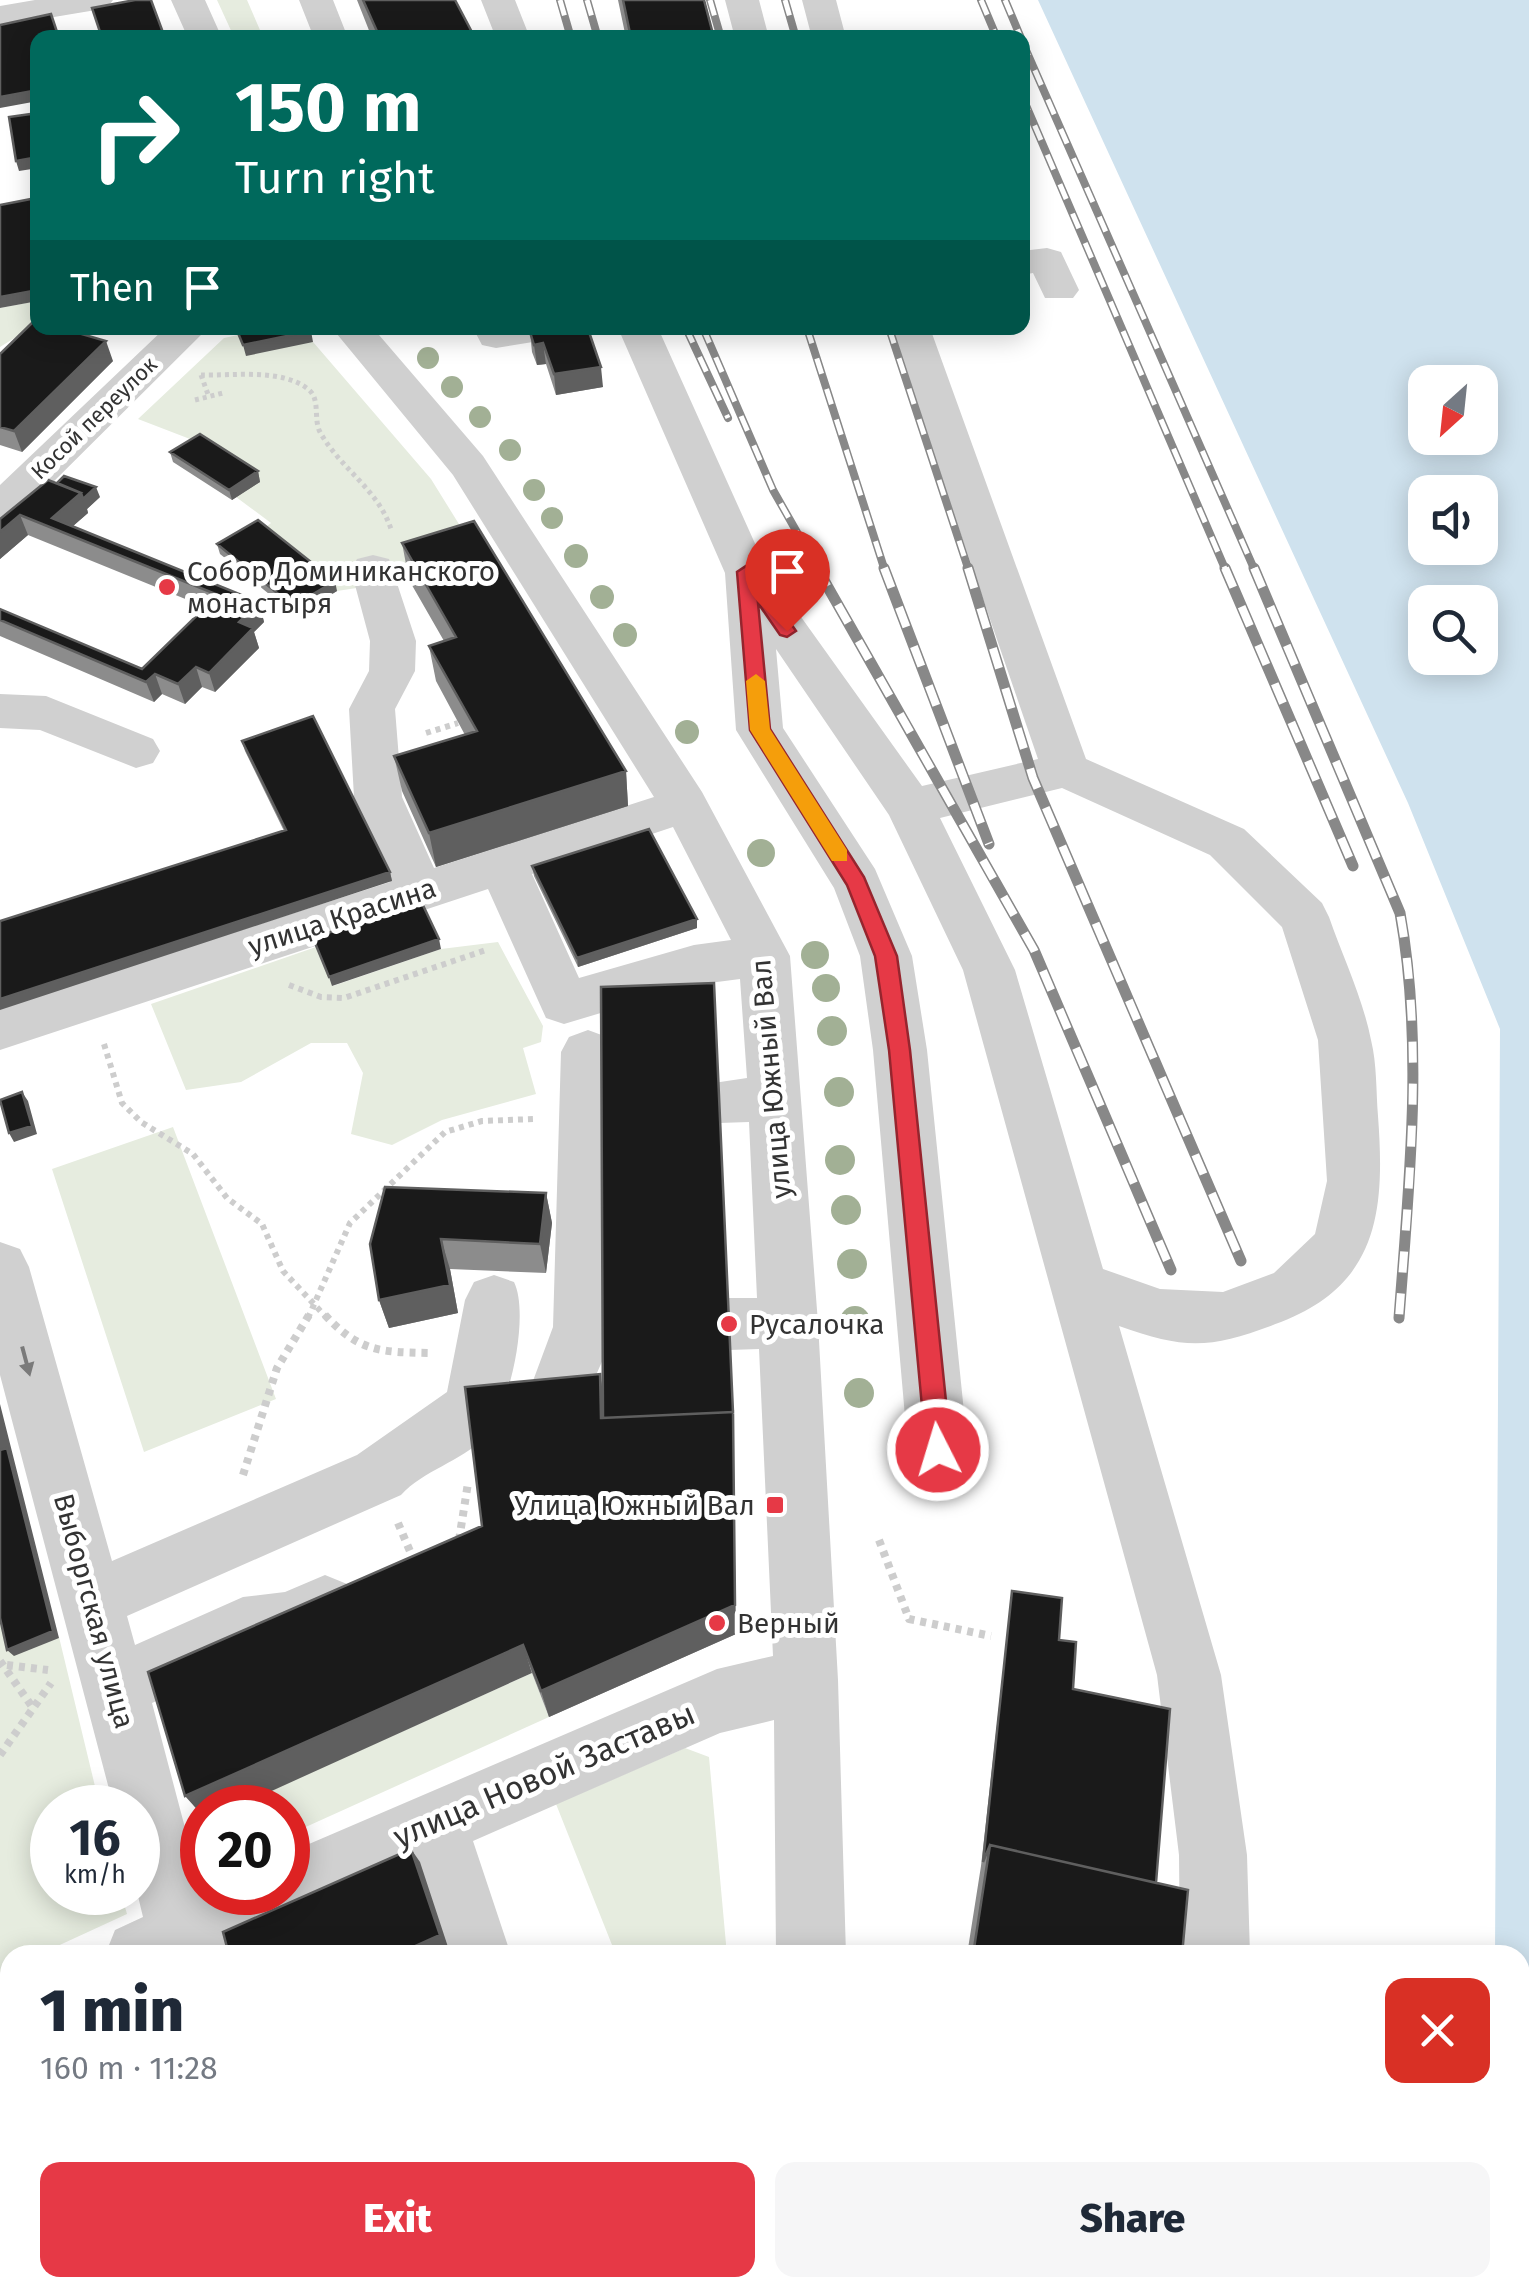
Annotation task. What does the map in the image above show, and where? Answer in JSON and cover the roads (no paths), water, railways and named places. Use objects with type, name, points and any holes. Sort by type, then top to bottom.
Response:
[{"type":"street","points":[[188,0],[201,30]]},
{"type":"street","points":[[316,0],[328,30]]},
{"type":"street","points":[[498,0],[510,30]]},
{"type":"street","points":[[742,0],[750,30]]},
{"type":"street","points":[[819,0],[827,30]]},
{"type":"street","points":[[0,16],[81,9]]},
{"type":"street","points":[[1030,262],[1047,260],[1059,290]]},
{"type":"street","name":"Косой переулок","points":[[0,510],[163,335]]},
{"type":"street","name":"улица Южный Вал","points":[[358,335],[468,466],[685,805],[764,956],[789,1323],[806,1680],[811,1945]]},
{"type":"street","points":[[641,335],[746,572],[910,807],[988,970],[1189,1675],[1213,1854],[1215,1945]]},
{"type":"street","points":[[912,335],[1066,770]]},
{"type":"street","points":[[373,570],[393,641],[392,671],[372,709],[378,797],[420,892]]},
{"type":"street","points":[[746,572],[760,730],[857,883],[886,956],[900,1050],[938,1450]]},
{"type":"street","points":[[0,711],[46,714],[136,751]]},
{"type":"street","points":[[910,807],[1066,770],[1228,842],[1304,917],[1345,1040],[1355,1181],[1341,1246],[1294,1291],[1223,1318],[1160,1315],[1078,1286]]},
{"type":"street","name":"улица Красина","points":[[0,1029],[685,805]]},
{"type":"street","points":[[503,865],[564,1002],[694,965],[764,956]]},
{"type":"street","points":[[557,1397],[594,1326],[593,1087]]},
{"type":"street","points":[[719,1100],[776,1100]]},
{"type":"street","name":"Выборгская улица","points":[[0,1267],[116,1688],[169,1945]]},
{"type":"street","points":[[729,1324],[789,1323]]},
{"type":"street","points":[[91,1602],[379,1475],[393,1457],[464,1417],[475,1398],[489,1326]]},
{"type":"street","points":[[116,1688],[243,1628],[289,1622],[396,1578]]},
{"type":"street","name":"улица Новой Заставы","points":[[310,1877],[717,1701],[806,1680]]},
{"type":"street","points":[[432,1821],[473,1945]]},
{"type":"street","points":[[177,1945],[232,1915]]},
{"type":"water","points":[[1038,0],[1529,0],[1529,1945],[1495,1945],[1500,1029],[1408,803]]},
{"type":"railway","points":[[560,0],[569,30]]},
{"type":"railway","points":[[587,0],[596,30]]},
{"type":"railway","points":[[710,0],[719,30]]},
{"type":"railway","points":[[785,0],[794,30]]},
{"type":"railway","points":[[981,0],[994,30]]},
{"type":"railway","points":[[1005,0],[1018,30]]},
{"type":"railway","points":[[1030,59],[1255,571]]},
{"type":"railway","points":[[1030,115],[1226,571]]},
{"type":"railway","points":[[689,335],[728,418]]},
{"type":"railway","points":[[706,335],[773,490],[819,571]]},
{"type":"railway","points":[[809,335],[884,569]]},
{"type":"railway","points":[[891,335],[969,571]]},
{"type":"railway","points":[[817,568],[1034,950],[1171,1270]]},
{"type":"railway","points":[[968,568],[1033,778],[1241,1261]]},
{"type":"railway","points":[[1225,568],[1353,866]]},
{"type":"railway","points":[[1254,568],[1400,913],[1413,1064],[1399,1318]]},
{"type":"railway","points":[[884,569],[989,844]]},
{"type":"place","name":"Собор Доминиканского монастыря","points":[[167,587]]},
{"type":"place","name":"Русалочка","points":[[729,1324]]},
{"type":"place","name":"Улица Южный Вал","points":[[775,1505]]},
{"type":"place","name":"Верный","points":[[717,1623]]}]
